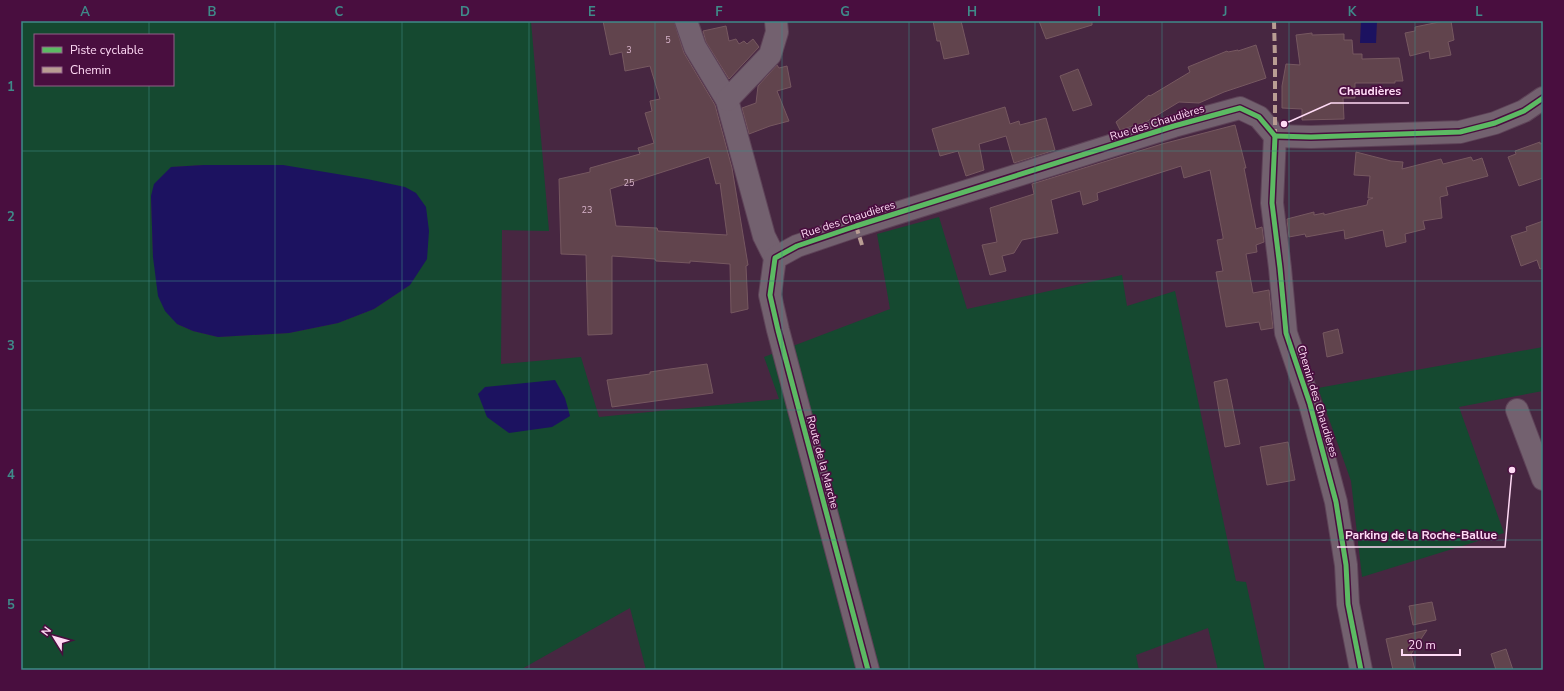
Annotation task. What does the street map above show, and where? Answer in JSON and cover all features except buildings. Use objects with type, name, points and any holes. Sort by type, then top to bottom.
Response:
[{"type":"street","points":[[686,21],[695,47],[727,100],[764,236],[775,258]]},
{"type":"street","points":[[727,100],[770,55],[777,32],[776,21]]},
{"type":"street","points":[[1274,136],[1311,137],[1460,132],[1495,123],[1524,110],[1543,98]]},
{"type":"street","name":"Rue des Chaudières","points":[[775,258],[796,246],[856,226],[1174,126],[1240,108],[1259,117],[1274,136]]},
{"type":"street","name":"Chemin des Chaudières","points":[[1274,136],[1272,203],[1286,333],[1310,404],[1336,502],[1346,565],[1348,604],[1361,670]]},
{"type":"street","name":"Route de la Marche","points":[[775,258],[770,295],[868,670]]},
{"type":"street","points":[[1518,410],[1543,479]]},
{"type":"green space","points":[[21,21],[531,21],[549,231],[502,230],[501,364],[581,357],[599,417],[779,399],[764,357],[890,309],[877,234],[939,217],[967,309],[1122,275],[1127,306],[1175,291],[1236,581],[1246,582],[1265,670],[1218,670],[1208,628],[1136,655],[1139,670],[646,670],[630,608],[520,670],[21,670]],"holes":[[[204,165],[283,165],[410,285],[374,309],[338,323],[289,333],[218,337],[193,331],[177,324],[153,257],[151,196],[172,167]]]},
{"type":"green space","points":[[1543,347],[1543,391],[1459,407],[1504,533],[1362,577],[1351,481],[1318,388]]},
{"type":"shaded area","points":[[1361,21],[1377,21],[1376,43],[1360,43]]},
{"type":"shaded area","points":[[204,165],[283,165],[405,187],[416,193],[426,207],[429,231],[427,259],[410,285],[374,309],[338,323],[289,333],[218,337],[193,331],[177,324],[165,311],[158,296],[153,257],[151,196],[154,184],[171,167]]},
{"type":"shaded area","points":[[555,380],[565,398],[570,416],[552,427],[509,433],[487,417],[478,394],[485,387]]},
{"type":"marked path","points":[[1274,21],[1275,134]]},
{"type":"marked path","points":[[856,226],[862,245]]},
{"type":"cycle path","points":[[1275,136],[1311,137],[1460,132],[1495,123],[1524,111],[1543,98]]},
{"type":"cycle path","points":[[868,670],[770,295],[775,258],[797,246],[856,226],[1174,126],[1240,108],[1259,117],[1275,136]]},
{"type":"cycle path","points":[[1275,136],[1272,203],[1286,333],[1310,404],[1336,502],[1346,565],[1348,604],[1361,670]]},
{"type":"place","name":"Chaudières","points":[[1284,124]]},
{"type":"place","name":"Parking de la Roche-Ballue","points":[[1512,470]]}]
